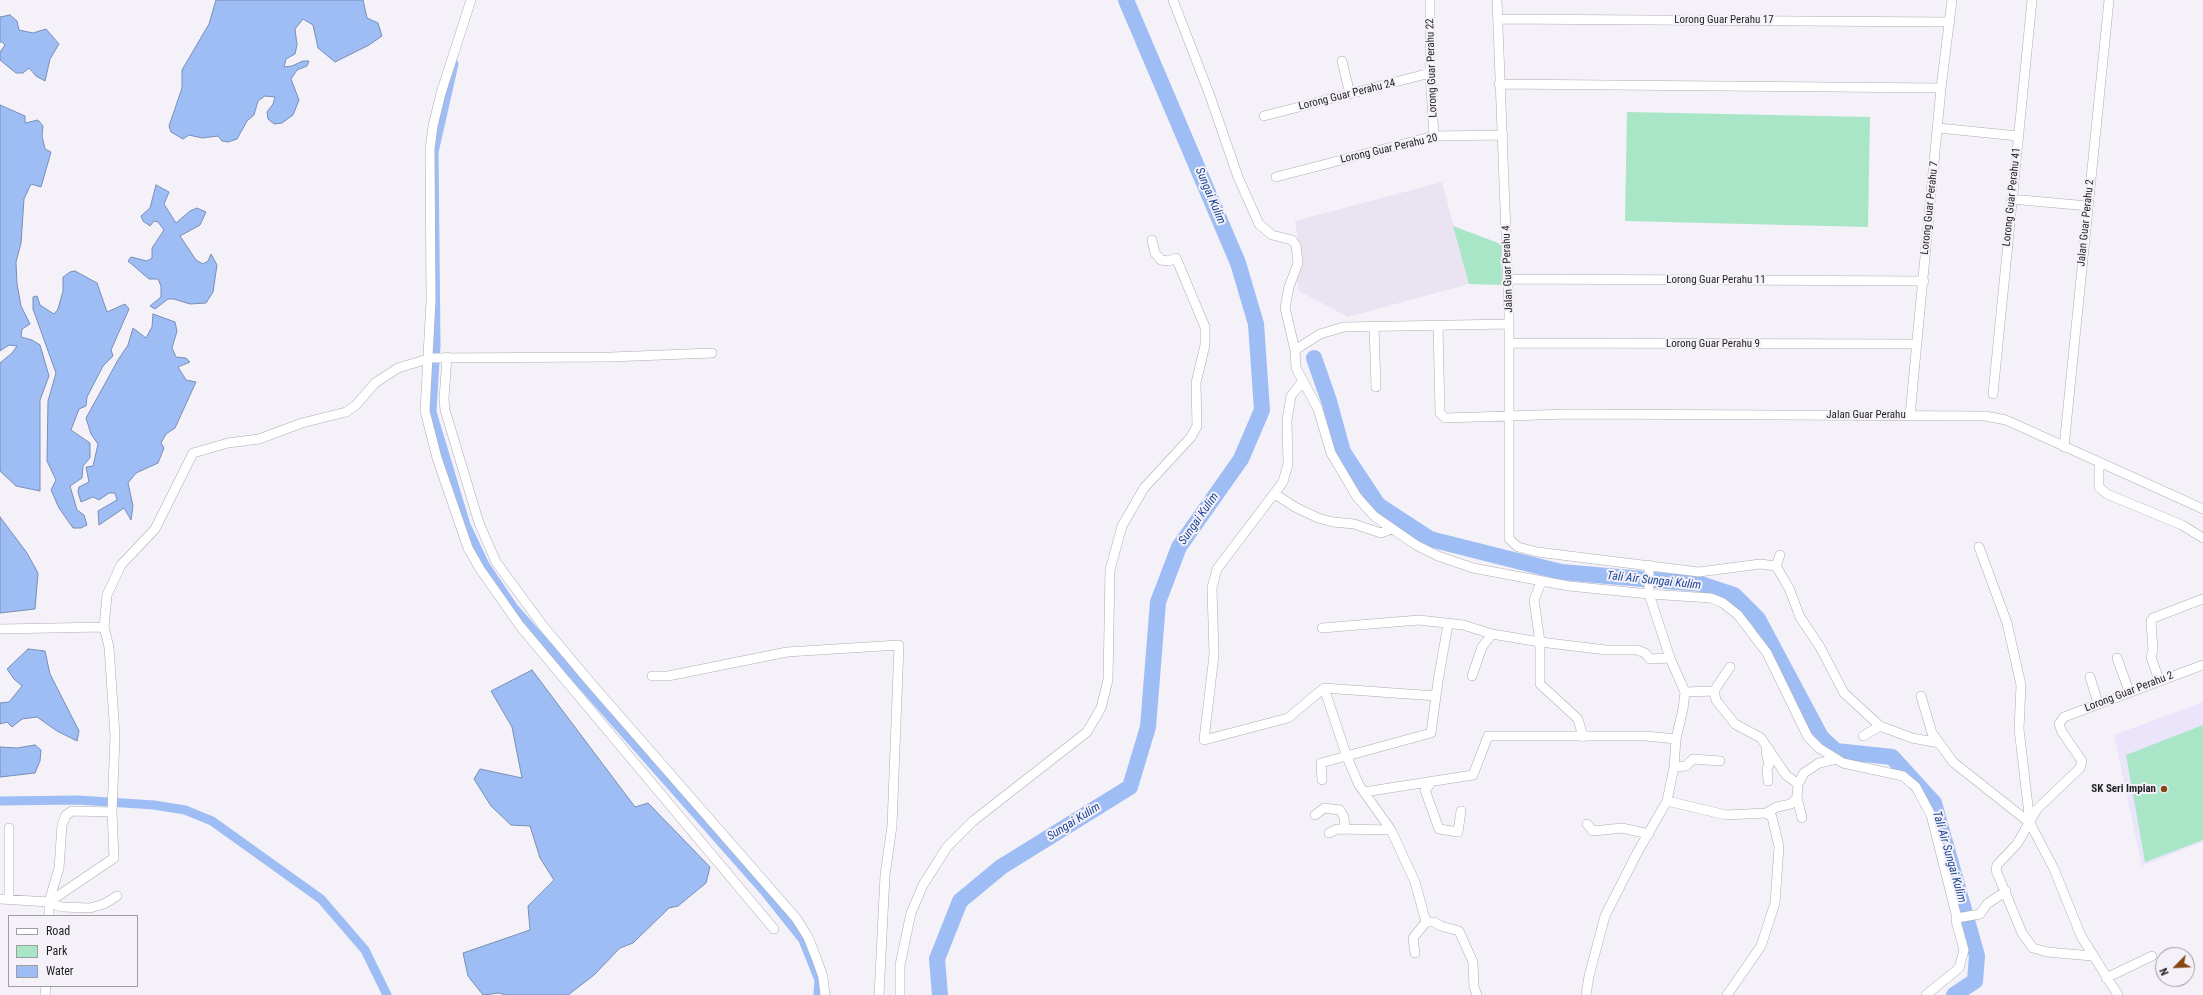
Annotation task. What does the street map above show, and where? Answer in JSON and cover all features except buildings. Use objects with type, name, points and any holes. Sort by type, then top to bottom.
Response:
[{"type":"street","points":[[471,0],[440,100],[433,126],[430,149],[431,247],[429,358],[425,411],[437,458],[468,548],[480,569],[520,626],[774,929]]},
{"type":"street","points":[[1174,0],[1205,82],[1238,177],[1259,224],[1272,234],[1292,240],[1296,246],[1298,263],[1289,287],[1285,308],[1295,350],[1296,368],[1302,382],[1309,391],[1318,409],[1331,453],[1357,497],[1370,511],[1391,529],[1438,556],[1473,568],[1544,581],[1649,593],[1711,598],[1723,602],[1738,615],[1767,653],[1808,737],[1819,748],[1843,762],[1903,776],[1916,788],[1931,815],[1959,918],[1956,921],[1964,950],[1959,968],[1926,995]]},
{"type":"street","name":"Lorong Guar Perahu 22","points":[[1430,0],[1430,73],[1434,136]]},
{"type":"street","name":"Jalan Guar Perahu 4","points":[[1497,0],[1510,343],[1509,539],[1518,547],[1537,552],[1650,568]]},
{"type":"street","name":"Lorong Guar Perahu 7","points":[[1910,415],[1916,344],[1924,281],[1941,88],[1952,0]]},
{"type":"street","name":"Lorong Guar Perahu 41","points":[[1993,394],[2011,199],[2032,0]]},
{"type":"street","name":"Jalan Guar Perahu 2","points":[[2064,447],[2109,0]]},
{"type":"street","name":"Lorong Guar Perahu 17","points":[[1498,19],[1950,22]]},
{"type":"street","points":[[1342,61],[1350,94]]},
{"type":"street","name":"Lorong Guar Perahu 24","points":[[1264,116],[1430,73]]},
{"type":"street","points":[[1499,84],[1941,88]]},
{"type":"street","points":[[1938,128],[2018,136]]},
{"type":"street","name":"Lorong Guar Perahu 20","points":[[1276,177],[1434,136],[1503,135]]},
{"type":"street","points":[[2011,199],[2088,206]]},
{"type":"street","points":[[900,995],[900,965],[911,913],[923,885],[947,847],[973,821],[1087,732],[1101,708],[1108,680],[1110,570],[1122,526],[1144,488],[1191,437],[1197,426],[1196,383],[1204,345],[1205,327],[1176,258],[1169,261],[1161,260],[1155,253],[1152,240]]},
{"type":"street","name":"Lorong Guar Perahu 11","points":[[1508,279],[1924,281]]},
{"type":"street","points":[[1295,350],[1320,334],[1344,327],[1509,324]]},
{"type":"street","name":"Jalan Guar Perahu","points":[[1438,326],[1440,413],[1445,418],[1569,414],[1985,416],[2006,420],[2203,509]]},
{"type":"street","points":[[1374,327],[1376,387]]},
{"type":"street","name":"Lorong Guar Perahu 9","points":[[1510,343],[1916,344]]},
{"type":"street","points":[[49,902],[114,858],[112,811],[115,736],[109,647],[104,627],[108,595],[121,565],[155,529],[193,453],[228,443],[259,439],[290,427],[346,412],[356,405],[375,383],[398,368],[429,358],[611,357],[712,353]]},
{"type":"street","points":[[446,357],[444,399],[445,410],[479,523],[496,562],[543,626],[590,682],[796,918],[808,937],[817,960],[823,978],[825,995]]},
{"type":"street","points":[[1302,382],[1291,396],[1287,420],[1288,464],[1283,482],[1217,569],[1212,588],[1214,655],[1204,740],[1288,718],[1324,688],[1436,696]]},
{"type":"street","points":[[2099,462],[2099,487],[2107,494],[2182,525],[2203,538]]},
{"type":"street","points":[[1275,494],[1295,507],[1318,518],[1333,522],[1354,524],[1381,533],[1391,529]]},
{"type":"street","points":[[1978,547],[2007,622],[2021,685],[2019,729],[2030,823],[2054,869],[2081,936],[2092,956],[2118,995]]},
{"type":"street","points":[[1776,566],[1780,555]]},
{"type":"street","points":[[1586,995],[1589,976],[1605,916],[1637,853],[1667,801],[1674,767],[1676,739],[1685,692],[1670,658],[1649,593],[1650,568],[1699,572],[1760,564],[1776,566]]},
{"type":"street","points":[[1776,566],[1789,588],[1800,617],[1817,641],[1844,693],[1880,726],[1912,738],[1939,743]]},
{"type":"street","points":[[1544,581],[1540,585],[1534,600],[1540,642],[1540,684],[1578,719],[1583,737]]},
{"type":"street","points":[[2159,680],[2151,657],[2153,650],[2151,621],[2153,618],[2203,599]]},
{"type":"street","points":[[1322,628],[1419,620],[1463,625],[1492,634],[1540,642],[1606,650],[1637,650],[1644,653],[1650,659],[1670,658]]},
{"type":"street","points":[[1322,780],[1320,763],[1347,757],[1431,733],[1448,624]]},
{"type":"street","points":[[0,629],[104,627]]},
{"type":"street","points":[[1472,676],[1482,647],[1492,634]]},
{"type":"street","points":[[652,676],[668,676],[787,652],[899,645],[892,826],[885,875],[878,995]]},
{"type":"street","points":[[2117,658],[2129,691]]},
{"type":"street","name":"Lorong Guar Perahu 2","points":[[2030,823],[2037,810],[2080,768],[2082,761],[2062,732],[2059,724],[2064,717],[2129,691],[2203,665]]},
{"type":"street","points":[[1730,667],[1714,691],[1716,700],[1735,724],[1761,738],[1786,775],[1798,784]]},
{"type":"street","points":[[2090,677],[2098,703]]},
{"type":"street","points":[[1324,688],[1347,757],[1364,792],[1391,830],[1415,882],[1426,922]]},
{"type":"street","points":[[1685,692],[1714,691]]},
{"type":"street","points":[[1920,696],[1932,732],[1953,762],[2030,823]]},
{"type":"street","points":[[1863,736],[1880,726]]},
{"type":"street","points":[[1364,792],[1473,775],[1488,736],[1646,736],[1676,739]]},
{"type":"street","points":[[1761,738],[1768,754],[1768,781]]},
{"type":"street","points":[[1674,767],[1686,766],[1693,759],[1720,762]]},
{"type":"street","points":[[1802,818],[1797,797],[1798,784],[1804,773],[1819,763],[1837,759]]},
{"type":"street","points":[[1433,781],[1425,790],[1439,829],[1458,832],[1461,811]]},
{"type":"street","points":[[1667,801],[1726,816],[1766,812],[1777,807],[1791,804],[1797,797]]},
{"type":"street","points":[[1315,815],[1324,808],[1340,810],[1344,817],[1345,829]]},
{"type":"street","points":[[49,915],[49,902],[59,868],[62,825],[66,815],[72,811],[112,811]]},
{"type":"street","points":[[1727,995],[1761,946],[1775,903],[1779,847],[1772,817],[1766,812]]},
{"type":"street","points":[[2030,823],[2017,844],[1997,865],[1996,870],[2022,932],[2033,948],[2047,952],[2092,956]]},
{"type":"street","points":[[1587,824],[1593,831],[1622,828],[1649,834]]},
{"type":"street","points":[[9,828],[5,899],[49,902],[61,907],[90,908],[104,904],[117,896]]},
{"type":"street","points":[[1329,833],[1337,829],[1391,830]]},
{"type":"street","points":[[1959,918],[1980,914],[1987,904],[2006,891]]},
{"type":"street","points":[[1414,953],[1413,938],[1426,922]]},
{"type":"street","points":[[1426,922],[1434,922],[1459,931],[1473,962],[1474,987],[1477,995]]},
{"type":"street","points":[[2106,978],[2152,956]]},
{"type":"shaded area","points":[[1442,182],[1469,284],[1348,317],[1299,291],[1296,276],[1302,265],[1295,221]]},
{"type":"shaded area","name":"SK Seri Impian","points":[[2203,702],[2203,842],[2142,866],[2114,735]]},
{"type":"green space","points":[[1627,112],[1870,117],[1868,227],[1625,221]]},
{"type":"green space","points":[[1453,226],[1501,244],[1502,285],[1469,284]]},
{"type":"green space","name":"SK Seri Impian","points":[[2203,725],[2203,840],[2145,862],[2126,755]]},
{"type":"water","points":[[216,0],[363,0],[367,18],[378,23],[382,36],[369,45],[335,62],[318,48],[313,25],[303,19],[295,29],[297,45],[295,54],[286,59],[284,67],[292,66],[303,61],[309,61],[307,66],[297,70],[291,79],[299,100],[293,115],[282,123],[274,124],[268,119],[267,112],[273,104],[275,97],[265,96],[258,101],[254,115],[247,121],[237,139],[228,142],[222,141],[218,136],[202,138],[189,135],[183,139],[171,132],[169,126],[182,88],[182,70],[209,24]]},
{"type":"water","points":[[10,15],[17,21],[19,30],[33,33],[46,29],[59,44],[50,59],[45,81],[36,76],[29,68],[23,73],[16,73],[0,60],[0,52],[5,45],[0,42],[0,17]]},
{"type":"water","points":[[0,105],[25,116],[25,123],[38,120],[43,126],[42,136],[45,149],[51,152],[41,187],[31,184],[24,199],[21,243],[16,262],[17,284],[21,306],[30,324],[22,329],[21,337],[32,340],[40,345],[49,376],[40,400],[40,491],[16,486],[0,471],[0,363],[12,353],[17,346],[9,345],[0,351]]},
{"type":"water","points":[[156,185],[169,192],[164,204],[176,223],[190,211],[197,208],[206,212],[200,225],[180,236],[196,260],[203,264],[208,261],[211,254],[217,265],[213,292],[206,303],[190,304],[174,299],[168,299],[155,309],[150,306],[161,297],[161,286],[158,279],[149,279],[128,261],[131,257],[147,261],[152,258],[152,248],[164,230],[158,222],[154,221],[150,226],[143,221],[141,216],[150,208]]},
{"type":"water","points":[[75,271],[97,283],[107,312],[125,304],[129,309],[111,350],[113,356],[103,366],[87,397],[86,406],[79,409],[71,430],[90,443],[90,458],[83,466],[82,478],[70,486],[77,510],[84,515],[87,525],[81,528],[73,528],[59,508],[51,490],[56,480],[47,461],[48,401],[56,373],[33,309],[33,297],[37,296],[40,305],[54,314],[58,309],[63,291],[63,277],[70,272]]},
{"type":"water","points":[[153,314],[175,322],[177,331],[172,348],[176,357],[186,358],[190,362],[178,367],[186,380],[196,382],[175,428],[166,434],[161,443],[164,448],[158,463],[136,473],[128,483],[133,506],[131,520],[124,508],[99,525],[98,511],[117,500],[115,493],[109,493],[99,500],[93,497],[81,502],[78,492],[79,487],[89,482],[86,467],[93,466],[98,444],[91,434],[86,418],[128,345],[133,328],[146,338],[152,327]]},
{"type":"water","points":[[0,517],[27,553],[38,573],[35,609],[0,613]]},
{"type":"water","points":[[28,649],[45,651],[50,674],[79,731],[77,741],[57,731],[37,717],[22,719],[12,727],[7,722],[0,724],[0,703],[9,702],[22,686],[14,679],[7,669]]},
{"type":"water","points":[[532,670],[635,807],[648,803],[710,867],[706,883],[678,906],[669,908],[633,943],[620,948],[594,975],[568,995],[506,995],[499,993],[483,995],[468,976],[463,953],[530,930],[528,906],[554,880],[540,858],[530,826],[511,825],[491,806],[474,779],[480,769],[522,778],[512,727],[491,691]]},
{"type":"water","points":[[35,745],[41,750],[40,761],[35,773],[0,777],[0,747],[17,748]]},
{"type":"waterway","name":"Sungai Kulim","points":[[940,995],[937,959],[960,901],[1001,867],[1130,787],[1148,727],[1158,602],[1179,547],[1241,459],[1262,410],[1256,324],[1238,263],[1126,0]]},
{"type":"waterway","points":[[454,64],[434,152],[436,345],[432,412],[466,525],[485,565],[514,608],[764,891],[803,940],[819,980],[818,995]]},
{"type":"waterway","name":"Tali Air Sungai Kulim","points":[[1314,358],[1329,401],[1343,452],[1378,505],[1430,539],[1561,572],[1701,584],[1734,595],[1758,619],[1821,737],[1836,751],[1892,757],[1934,803],[1977,956],[1975,981],[1954,995]]},
{"type":"waterway","points":[[0,801],[78,800],[154,805],[185,810],[212,821],[321,899],[365,950],[387,995]]},
{"type":"place","name":"SK Seri Impian","points":[[2164,789]]}]
